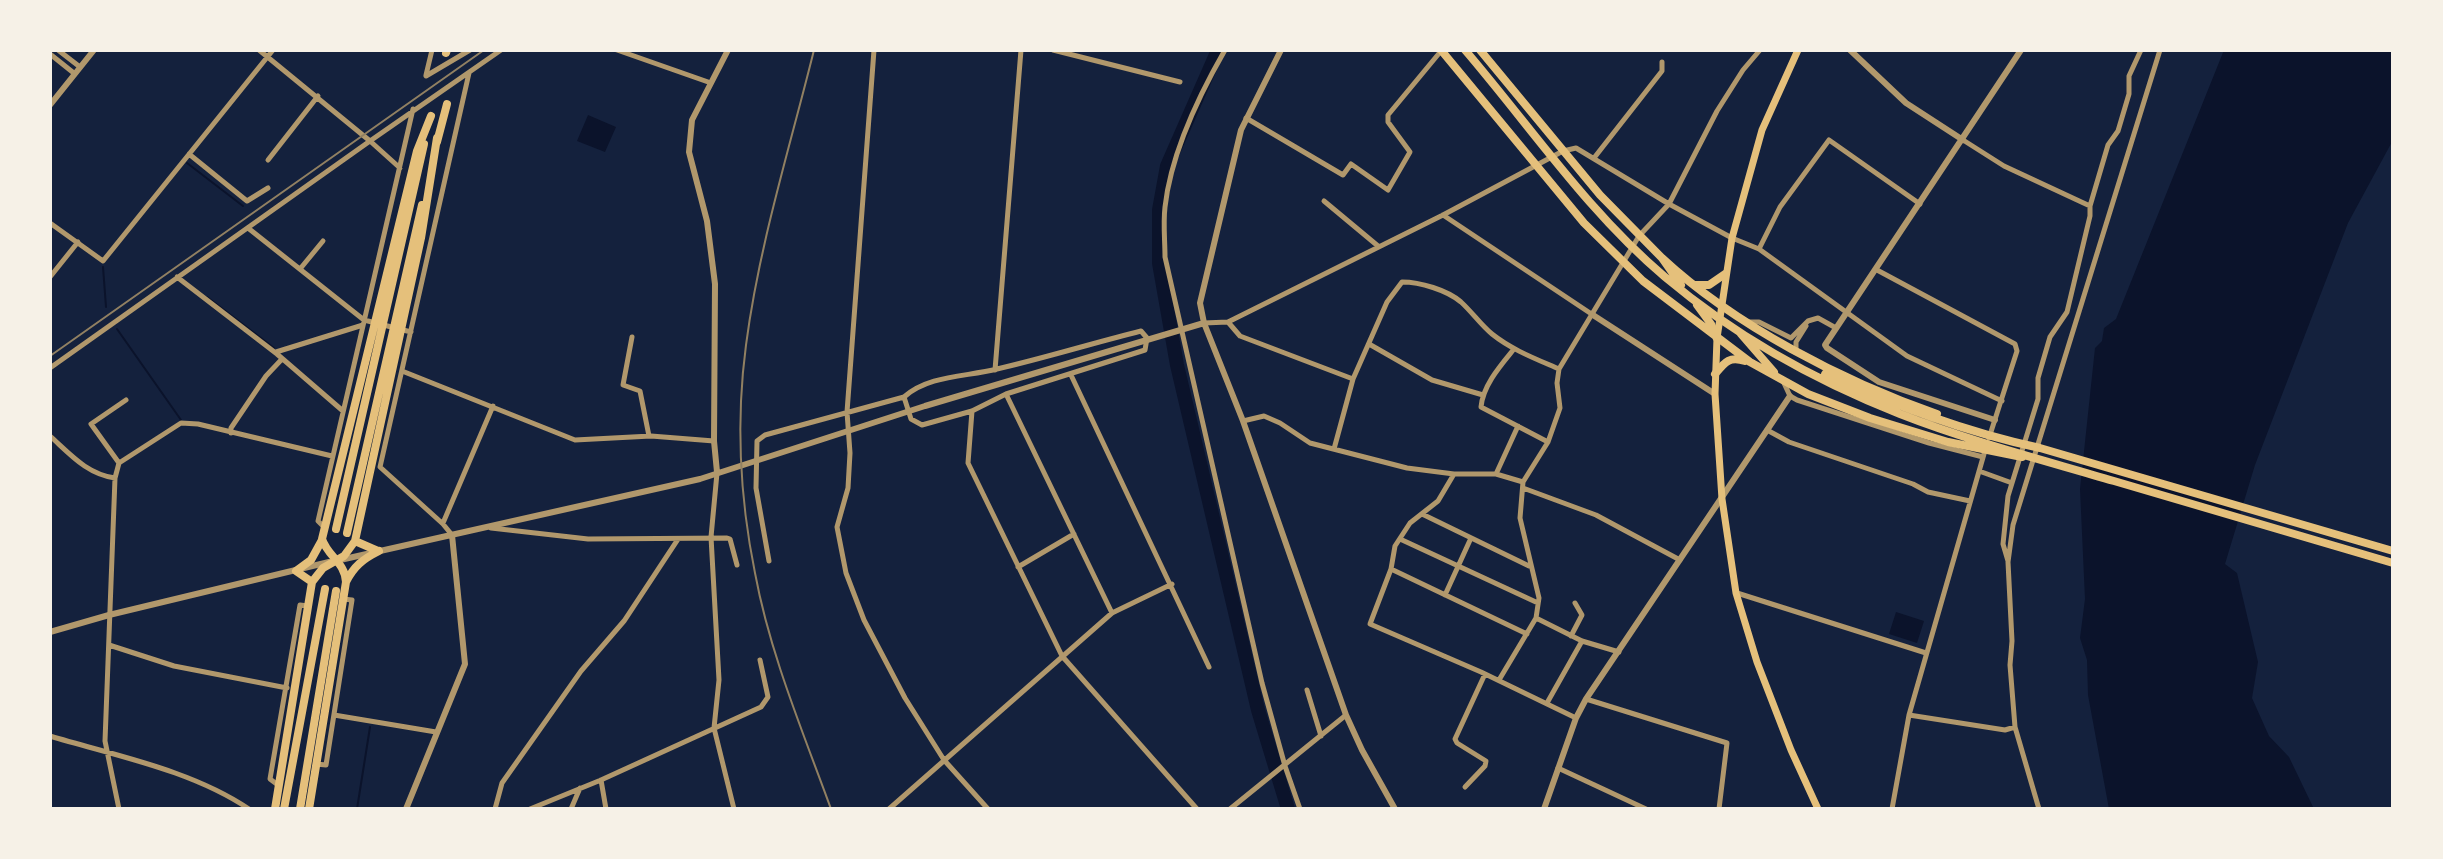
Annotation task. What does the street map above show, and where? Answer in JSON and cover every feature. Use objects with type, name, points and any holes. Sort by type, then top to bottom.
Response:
[{"type":"highway","points":[[1441,50],[1584,223],[1680,312],[1750,362],[1808,394],[1915,433],[2054,464]]},
{"type":"highway","points":[[1465,50],[1604,218],[1664,275],[1707,309],[1774,352],[1868,401],[1914,419],[2054,464],[2393,563]]},
{"type":"highway","points":[[1472,50],[1592,199],[1659,266],[1718,312],[1800,361],[1897,405],[1985,434],[2393,551]]},
{"type":"highway","points":[[1480,50],[1563,151],[1639,236],[1722,307],[1796,350],[1912,405],[2040,448]]},
{"type":"highway","points":[[347,533],[447,104]]},
{"type":"highway","points":[[312,582],[296,571],[311,560],[325,529],[417,151],[432,112],[336,529]]},
{"type":"highway","points":[[275,809],[312,582],[323,568],[337,561],[355,541],[421,238],[437,138]]},
{"type":"highway","points":[[1662,258],[1711,324],[1717,338]]},
{"type":"highway","points":[[1693,284],[1709,285],[1725,274]]},
{"type":"highway","points":[[1722,307],[1760,359],[1783,381]]},
{"type":"highway","points":[[1715,374],[1728,359],[1750,362]]},
{"type":"highway","points":[[322,539],[326,551],[343,566],[346,582]]},
{"type":"highway","points":[[355,541],[379,551]]},
{"type":"highway","points":[[309,809],[346,582],[353,568],[379,551]]},
{"type":"highway","points":[[284,809],[325,589]]},
{"type":"highway","points":[[300,809],[336,591]]},
{"type":"main road","points":[[1798,50],[1762,130],[1732,238],[1717,338],[1715,394],[1722,499],[1736,593],[1757,662],[1818,809]]},
{"type":"street","points":[[58,50],[80,67]]},
{"type":"street","points":[[50,105],[94,50]]},
{"type":"street","points":[[259,50],[318,96],[400,168]]},
{"type":"street","points":[[50,223],[103,261],[273,50]]},
{"type":"street","points":[[432,50],[426,76],[470,50]]},
{"type":"street","points":[[50,368],[413,109],[501,50]]},
{"type":"street","points":[[617,50],[711,83]]},
{"type":"street","points":[[728,50],[692,120],[689,152],[707,221],[715,284],[714,441],[717,472],[711,537],[719,680],[714,728],[734,809]]},
{"type":"street","points":[[874,50],[847,412],[850,453],[848,488],[837,527],[846,573],[864,620],[905,698],[944,760],[988,809]]},
{"type":"street","points":[[995,370],[1021,50]]},
{"type":"street","points":[[1053,50],[1180,82]]},
{"type":"street","points":[[1225,50],[1209,78],[1179,148],[1165,209],[1165,257],[1178,330],[1282,768],[1300,809]]},
{"type":"street","points":[[1281,50],[1246,118],[1200,303],[1204,323],[1243,421],[1346,715],[1395,809]]},
{"type":"street","points":[[1246,118],[1343,175],[1351,164],[1388,190],[1410,152],[1388,122],[1388,115],[1441,50]]},
{"type":"street","points":[[1499,680],[1536,618],[1539,598],[1520,518],[1523,485],[1548,442],[1560,408],[1559,369],[1639,236],[1669,204],[1717,111],[1760,50]]},
{"type":"street","points":[[1995,420],[1879,382],[1825,345],[2021,50]]},
{"type":"street","points":[[2008,562],[2003,544],[2012,483],[2038,399],[2038,378],[2050,337],[2067,312],[2090,206],[2108,145],[2118,131],[2129,94],[2129,76],[2141,50]]},
{"type":"street","points":[[2039,809],[2015,727],[2008,562],[2013,525],[2160,50]]},
{"type":"street","points":[[1852,51],[1906,103],[2004,166],[2090,206]]},
{"type":"street","points":[[50,54],[75,74]]},
{"type":"street","points":[[1594,158],[1662,71],[1662,62]]},
{"type":"street","points":[[406,809],[465,664],[452,535],[380,467],[402,371],[407,331],[469,73]]},
{"type":"street","points":[[268,160],[318,96]]},
{"type":"street","points":[[325,529],[318,521],[413,109]]},
{"type":"street","points":[[1759,249],[1780,207],[1829,140],[1920,204]]},
{"type":"street","points":[[50,632],[109,615],[379,551],[700,479],[1151,337],[1204,323],[1228,322],[1443,215],[1563,151],[1576,148],[1669,204],[1759,249],[1907,356],[2002,401]]},
{"type":"street","points":[[1573,162],[1584,153]]},
{"type":"street","points":[[189,154],[247,201],[268,188]]},
{"type":"street","points":[[1324,201],[1378,246]]},
{"type":"street","points":[[1443,215],[1715,394]]},
{"type":"street","points":[[248,228],[366,322],[407,331]]},
{"type":"street","points":[[300,269],[323,241]]},
{"type":"street","points":[[50,277],[78,242]]},
{"type":"street","points":[[1877,270],[2015,344],[2017,351],[1983,457],[1909,715],[1892,809]]},
{"type":"street","points":[[177,277],[275,352],[343,411]]},
{"type":"street","points":[[1334,449],[1353,379],[1402,282],[1412,282],[1459,300],[1491,333],[1514,349],[1559,369]]},
{"type":"street","points":[[1747,322],[1759,322],[1791,338],[1808,321],[1818,318],[1836,328]]},
{"type":"street","points":[[1796,350],[1796,342],[1808,321]]},
{"type":"street","points":[[275,352],[366,322]]},
{"type":"street","points":[[1228,322],[1240,336],[1353,379]]},
{"type":"street","points":[[769,561],[756,488],[757,441],[765,435],[904,397],[928,382],[995,370],[1141,331],[1151,337]]},
{"type":"street","points":[[632,337],[623,385],[640,391],[649,436]]},
{"type":"street","points":[[904,397],[911,419],[922,425],[972,411],[1006,394],[1145,350],[1151,337]]},
{"type":"street","points":[[1369,344],[1432,380],[1483,395]]},
{"type":"street","points":[[1514,349],[1496,371],[1483,395],[1481,407],[1548,442]]},
{"type":"street","points":[[231,433],[231,428],[266,376],[282,359]]},
{"type":"street","points":[[402,371],[575,440],[649,436],[714,441]]},
{"type":"street","points":[[1071,375],[1209,667]]},
{"type":"street","points":[[1783,381],[1790,396],[1929,443],[1983,457]]},
{"type":"street","points":[[1006,394],[1112,613]]},
{"type":"street","points":[[1544,809],[1576,718],[1586,699],[1790,396]]},
{"type":"street","points":[[119,463],[91,424],[126,400]]},
{"type":"street","points":[[443,524],[493,406]]},
{"type":"street","points":[[972,411],[968,463],[1062,656],[1197,809]]},
{"type":"street","points":[[1243,421],[1264,416],[1310,443],[1407,468],[1454,474],[1496,474],[1596,515],[1680,560]]},
{"type":"street","points":[[119,809],[107,753],[109,615],[115,478],[119,463],[181,423],[332,456]]},
{"type":"street","points":[[1496,474],[1518,426]]},
{"type":"street","points":[[1767,430],[1789,442],[1913,484],[1928,492],[1970,501]]},
{"type":"street","points":[[50,436],[88,470],[99,476],[115,478]]},
{"type":"street","points":[[1979,471],[2012,483]]},
{"type":"street","points":[[1454,474],[1438,501],[1410,523],[1395,546],[1391,569],[1370,624],[1499,680],[1576,718]]},
{"type":"street","points":[[1422,514],[1530,566]]},
{"type":"street","points":[[483,527],[588,539],[730,539],[737,565]]},
{"type":"street","points":[[1018,567],[1074,534]]},
{"type":"street","points":[[1445,595],[1471,537]]},
{"type":"street","points":[[495,809],[502,783],[581,671],[624,621],[678,539]]},
{"type":"street","points":[[1400,539],[1538,603]]},
{"type":"street","points":[[1391,569],[1527,635]]},
{"type":"street","points":[[889,809],[1112,613],[1172,584]]},
{"type":"street","points":[[1736,593],[1926,653]]},
{"type":"street","points":[[316,764],[326,765],[352,600],[343,599]]},
{"type":"street","points":[[1571,636],[1582,615],[1575,603]]},
{"type":"street","points":[[278,786],[270,779],[300,605],[309,606]]},
{"type":"street","points":[[1536,618],[1582,641],[1619,652]]},
{"type":"street","points":[[1547,703],[1582,641]]},
{"type":"street","points":[[109,645],[174,666],[287,688]]},
{"type":"street","points":[[530,809],[761,707],[768,697],[760,660]]},
{"type":"street","points":[[1465,787],[1486,761],[1455,739],[1485,674]]},
{"type":"street","points":[[1307,690],[1321,736]]},
{"type":"street","points":[[1586,699],[1727,743],[1719,809]]},
{"type":"street","points":[[334,715],[436,732]]},
{"type":"street","points":[[1230,809],[1346,715]]},
{"type":"street","points":[[1909,715],[2005,730],[2015,727]]},
{"type":"street","points":[[50,736],[171,773],[249,809]]},
{"type":"street","points":[[1558,768],[1646,809]]},
{"type":"street","points":[[601,780],[606,809]]},
{"type":"street","points":[[571,809],[580,787]]},
{"type":"water","points":[[2224,50],[2393,50],[2393,140],[2348,223],[2255,465],[2225,564],[2237,573],[2258,662],[2252,698],[2269,736],[2289,757],[2314,809],[2109,809],[2088,695],[2087,660],[2080,638],[2085,599],[2080,489],[2095,348],[2102,341],[2104,328],[2116,319]]},
{"type":"water","points":[[588,115],[616,127],[605,152],[577,141]]},
{"type":"water","points":[[1896,612],[1924,621],[1917,643],[1889,634]]},
{"type":"waterway","points":[[1218,50],[1167,166],[1159,210],[1159,263],[1177,365],[1258,710],[1288,809]]},
{"type":"waterway","points":[[187,163],[243,206]]},
{"type":"waterway","points":[[103,267],[106,307]]},
{"type":"waterway","points":[[207,297],[274,348]]},
{"type":"waterway","points":[[117,329],[181,420]]},
{"type":"waterway","points":[[357,809],[370,727]]},
{"type":"railway","points":[[50,356],[484,50]]},
{"type":"railway","points":[[814,50],[767,233],[752,308],[743,373],[740,431],[746,517],[761,603],[788,692],[831,809]]}]
